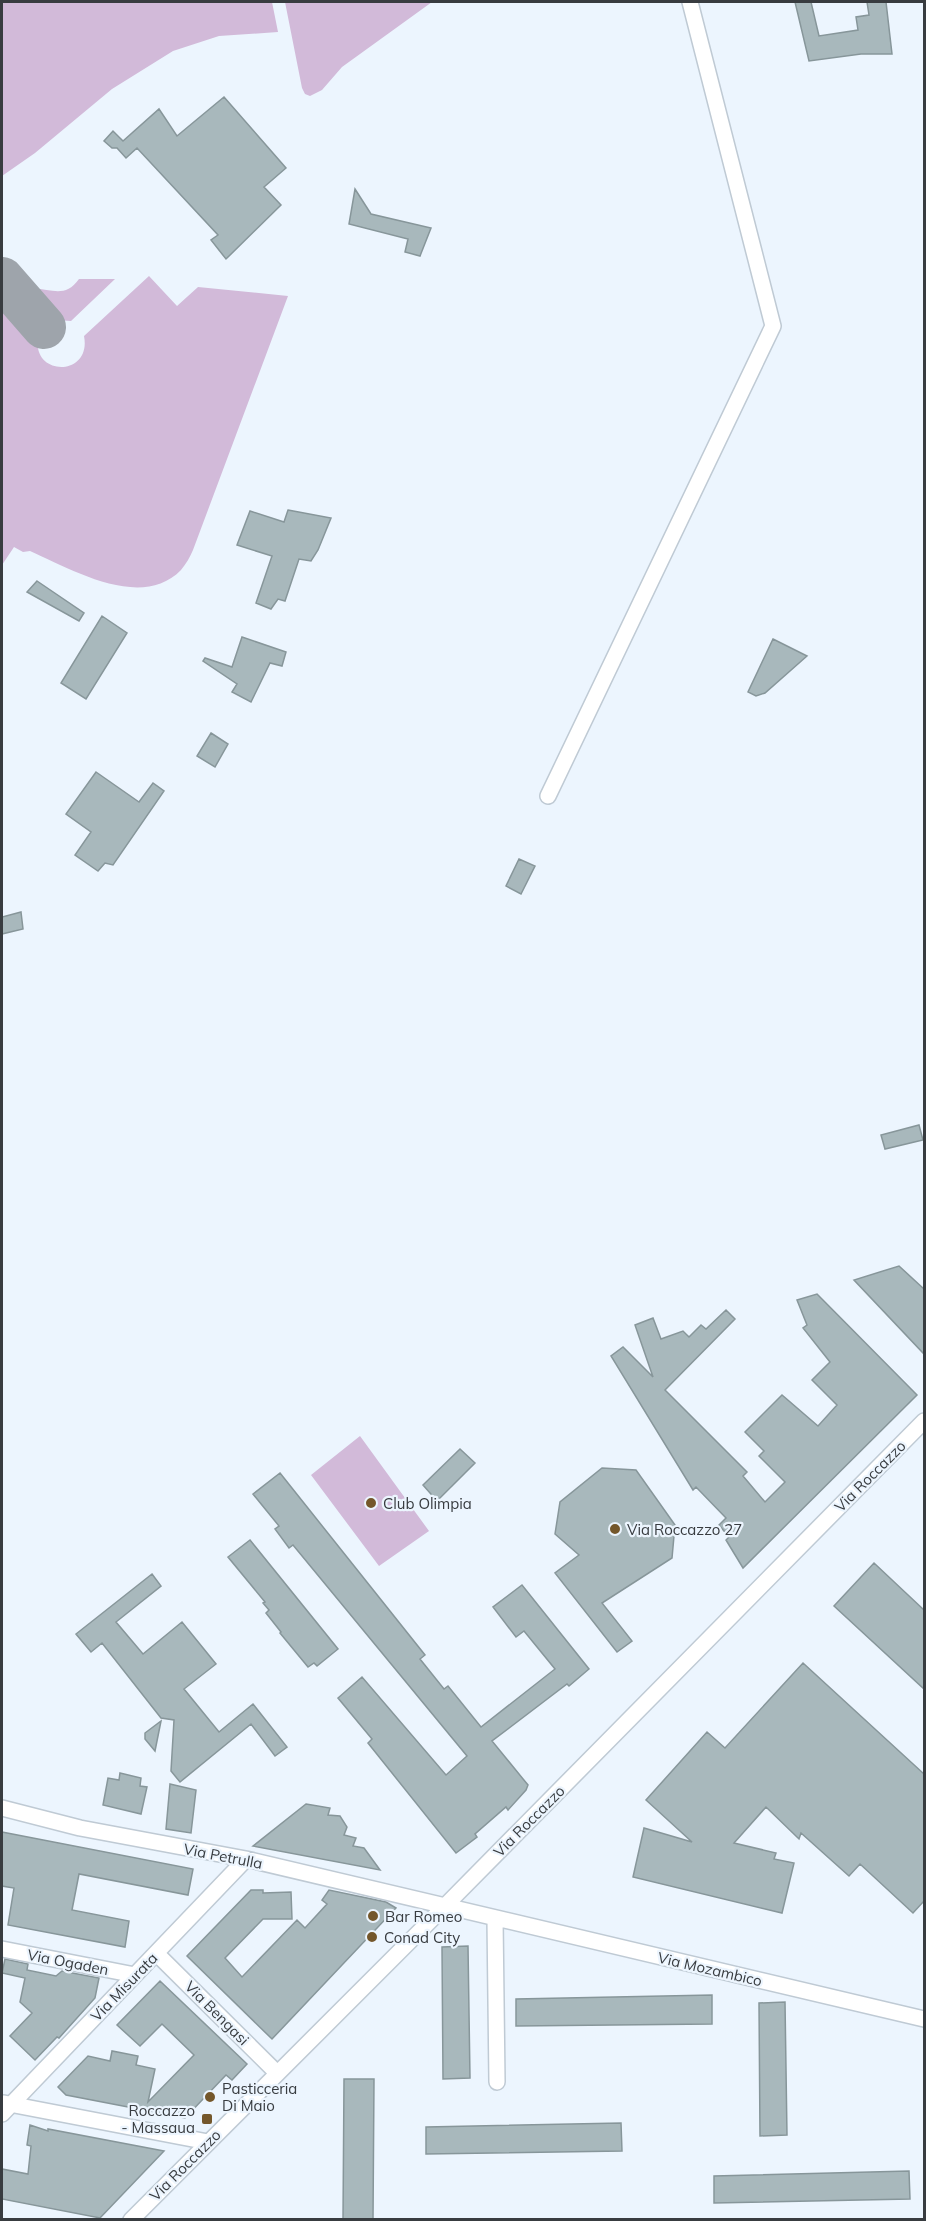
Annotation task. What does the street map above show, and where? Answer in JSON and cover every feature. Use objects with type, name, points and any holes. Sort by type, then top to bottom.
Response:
[{"type":"street","points":[[548,796],[773,326],[690,2]]},
{"type":"street","name":"Via Roccazzo","points":[[131,2220],[924,1421]]},
{"type":"street","name":"Via Petrulla","points":[[2,1808],[80,1828],[246,1859],[444,1907]]},
{"type":"street","name":"Via Misurata","points":[[4,2107],[246,1859]]},
{"type":"street","name":"Via Mozambico","points":[[444,1907],[924,2019]]},
{"type":"street","points":[[495,1919],[497,2082]]},
{"type":"street","name":"Via Ogaden","points":[[2,1949],[135,1975]]},
{"type":"street","name":"Via Bengasi","points":[[156,1953],[278,2073]]},
{"type":"street","points":[[4,2107],[208,2142]]},
{"type":"shaded area","points":[[2,2],[272,2],[278,32],[219,36],[173,51],[112,89],[35,153],[2,176]]},
{"type":"shaded area","points":[[285,2],[432,2],[342,67],[322,90],[310,96],[305,94],[302,88]]},
{"type":"shaded area","points":[[149,276],[177,306],[198,287],[288,296],[191,555],[181,570],[165,582],[146,587],[126,587],[106,583],[30,551],[23,552],[14,547],[2,565],[2,297],[38,338],[39,351],[44,360],[62,367],[71,365],[79,359],[84,349],[84,336]]},
{"type":"shaded area","points":[[79,279],[115,279],[71,321],[56,320],[29,292],[29,289],[62,291],[68,289]]},
{"type":"shaded area","name":"Club Olimpia","points":[[360,1436],[429,1531],[379,1566],[311,1475]]},
{"type":"building","points":[[795,2],[811,2],[819,36],[858,30],[856,17],[869,15],[867,2],[886,2],[892,54],[861,54],[809,61]]},
{"type":"building","points":[[224,97],[286,168],[264,187],[281,205],[226,259],[211,240],[218,235],[137,148],[126,158],[117,148],[112,148],[104,141],[113,131],[123,141],[159,109],[177,136]]},
{"type":"building","points":[[355,189],[371,214],[431,228],[420,256],[405,252],[408,239],[349,224]]},
{"type":"building","points":[[288,510],[331,518],[311,561],[299,559],[285,601],[278,599],[271,609],[256,603],[272,556],[237,545],[250,511],[284,522]]},
{"type":"building","points":[[37,581],[84,613],[79,621],[27,592]]},
{"type":"building","points":[[102,616],[127,633],[86,699],[61,683]]},
{"type":"building","points":[[242,637],[286,652],[282,666],[270,663],[251,702],[232,692],[237,684],[203,661],[205,658],[232,667]]},
{"type":"building","points":[[773,639],[807,656],[765,693],[756,696],[748,692]]},
{"type":"building","points":[[211,733],[228,744],[215,767],[197,756]]},
{"type":"building","points":[[96,772],[139,802],[153,783],[164,791],[113,865],[105,863],[98,871],[75,855],[91,832],[66,814]]},
{"type":"building","points":[[519,859],[535,866],[521,894],[506,886]]},
{"type":"building","points":[[21,912],[23,929],[2,934],[2,917]]},
{"type":"building","points":[[919,1125],[923,1140],[885,1149],[881,1135]]},
{"type":"building","points":[[899,1266],[924,1289],[924,1354],[854,1280]]},
{"type":"building","points":[[817,1294],[917,1395],[743,1568],[726,1540],[729,1537],[719,1525],[726,1518],[696,1487],[693,1490],[611,1356],[623,1347],[653,1377],[635,1325],[653,1318],[661,1339],[683,1331],[689,1337],[701,1325],[706,1329],[726,1310],[735,1319],[665,1390],[747,1472],[743,1476],[765,1502],[785,1482],[759,1456],[764,1451],[745,1432],[782,1395],[818,1426],[837,1405],[812,1380],[830,1362],[803,1328],[807,1325],[797,1300]]},
{"type":"building","points":[[460,1449],[475,1463],[437,1501],[423,1485]]},
{"type":"building","name":"Via Roccazzo 27","points":[[602,1468],[636,1470],[675,1525],[672,1558],[602,1603],[632,1641],[617,1652],[555,1573],[579,1555],[555,1534],[560,1502]]},
{"type":"building","points":[[280,1473],[425,1655],[420,1659],[444,1689],[448,1686],[481,1727],[555,1669],[524,1631],[516,1637],[493,1607],[522,1585],[589,1669],[492,1741],[528,1785],[508,1810],[506,1807],[475,1834],[477,1837],[456,1853],[368,1743],[372,1739],[338,1698],[362,1677],[446,1775],[467,1756],[293,1545],[289,1548],[275,1529],[279,1526],[253,1494]]},
{"type":"building","points":[[250,1540],[338,1649],[317,1666],[314,1663],[308,1667],[280,1633],[266,1613],[269,1610],[263,1603],[265,1602],[228,1557]]},
{"type":"building","points":[[874,1563],[924,1610],[924,1689],[834,1606]]},
{"type":"building","points":[[152,1574],[161,1586],[116,1622],[143,1654],[182,1622],[216,1664],[184,1689],[219,1732],[253,1704],[287,1747],[275,1756],[251,1724],[180,1782],[171,1771],[174,1720],[161,1718],[102,1643],[91,1652],[76,1634]]},
{"type":"building","points":[[803,1663],[924,1774],[924,1901],[913,1913],[860,1864],[849,1876],[801,1833],[799,1839],[766,1807],[734,1843],[776,1853],[774,1859],[794,1863],[782,1913],[633,1877],[644,1828],[692,1842],[646,1800],[707,1732],[725,1748]]},
{"type":"building","points":[[161,1721],[155,1751],[145,1739],[145,1733]]},
{"type":"building","points":[[120,1773],[141,1778],[140,1786],[147,1787],[141,1814],[103,1805],[108,1778],[119,1780]]},
{"type":"building","points":[[170,1784],[196,1790],[191,1833],[166,1829]]},
{"type":"building","points":[[306,1804],[330,1808],[328,1815],[340,1816],[347,1827],[344,1835],[356,1838],[353,1846],[364,1848],[380,1870],[253,1846]]},
{"type":"building","points":[[2,1832],[193,1869],[188,1895],[79,1874],[72,1910],[129,1921],[125,1947],[8,1925],[14,1888],[2,1886]]},
{"type":"building","points":[[251,1890],[263,1890],[263,1893],[291,1892],[292,1919],[263,1919],[225,1958],[242,1977],[297,1920],[305,1928],[327,1904],[322,1900],[329,1890],[386,1902],[396,1908],[272,2039],[187,1956]]},
{"type":"building","points":[[468,1946],[470,2078],[443,2079],[442,1947]]},
{"type":"building","points":[[5,1959],[28,1964],[27,1970],[56,1976],[62,1971],[99,1978],[95,1998],[59,2038],[57,2037],[35,2060],[10,2036],[32,2013],[20,2002],[25,1978],[2,1973]]},
{"type":"building","points":[[160,1981],[247,2064],[232,2080],[226,2075],[185,2118],[66,2095],[58,2087],[88,2056],[110,2061],[112,2051],[138,2056],[136,2065],[155,2069],[148,2102],[194,2055],[162,2024],[140,2046],[117,2025]]},
{"type":"building","points":[[712,1995],[712,2024],[516,2026],[516,1999]]},
{"type":"building","points":[[785,2002],[787,2135],[760,2136],[759,2003]]},
{"type":"building","points":[[344,2079],[374,2079],[373,2220],[343,2220]]},
{"type":"building","points":[[621,2123],[622,2151],[426,2154],[426,2127]]},
{"type":"building","points":[[30,2125],[48,2131],[48,2129],[164,2151],[100,2218],[2,2199],[2,2169],[28,2174],[31,2146],[27,2145]]},
{"type":"building","points":[[909,2171],[910,2199],[714,2203],[714,2176]]},
{"type":"taxiway","points":[[2,279],[44,327]]},
{"type":"place","name":"Club Olimpia","points":[[371,1503]]},
{"type":"place","name":"Via Roccazzo 27","points":[[615,1529]]},
{"type":"place","name":"Bar Romeo","points":[[373,1916]]},
{"type":"place","name":"Conad City","points":[[372,1937]]},
{"type":"place","name":"Pasticceria Di Maio","points":[[210,2097]]},
{"type":"place","name":"Roccazzo - Massaua","points":[[207,2119]]}]
